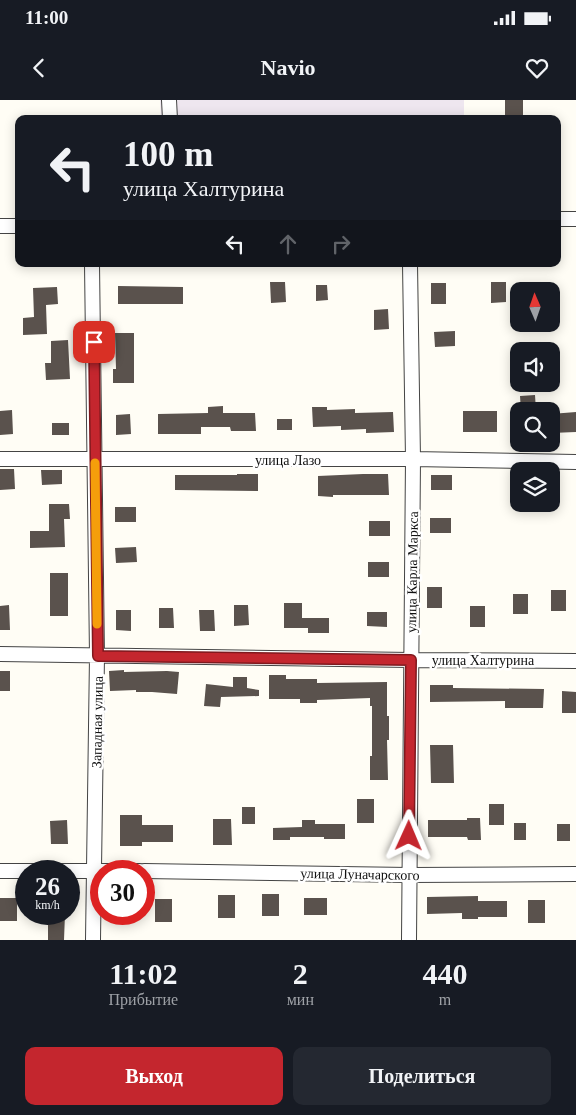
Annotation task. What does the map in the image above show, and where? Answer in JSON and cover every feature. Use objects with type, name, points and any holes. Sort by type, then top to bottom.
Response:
[{"type":"street","points":[[169,100],[170,115]]},
{"type":"street","points":[[561,219],[576,218]]},
{"type":"street","points":[[0,226],[15,226]]},
{"type":"street","name":"Западная улица","points":[[92,267],[98,656],[94,860]]},
{"type":"street","name":"улица Карла Маркса","points":[[409,940],[413,460],[410,267]]},
{"type":"street","name":"улица Лазо","points":[[0,459],[576,462]]},
{"type":"street","name":"улица Халтурина","points":[[0,654],[411,660],[576,660]]},
{"type":"street","name":"улица Луначарского","points":[[0,871],[90,871]]},
{"type":"street","name":"улица Луначарского","points":[[155,871],[409,875],[576,874]]},
{"type":"street","name":"Западная улица","points":[[93,925],[93,940]]},
{"type":"shaded area","points":[[160,100],[464,100],[464,115],[161,115]]},
{"type":"building","points":[[505,100],[523,100],[523,115],[505,115]]},
{"type":"building","points":[[270,282],[285,282],[286,302],[271,303]]},
{"type":"building","points":[[491,282],[506,282],[506,302],[491,303]]},
{"type":"building","points":[[431,283],[446,283],[446,304],[431,304]]},
{"type":"building","points":[[316,285],[327,285],[328,300],[316,301]]},
{"type":"building","points":[[118,286],[183,287],[183,304],[118,304]]},
{"type":"building","points":[[57,287],[58,304],[46,305],[47,334],[23,335],[23,318],[34,317],[33,288]]},
{"type":"building","points":[[388,309],[389,329],[374,330],[374,310]]},
{"type":"building","points":[[455,331],[455,346],[435,347],[434,332]]},
{"type":"building","points":[[115,333],[134,333],[134,383],[113,383],[113,369],[116,369]]},
{"type":"building","points":[[68,340],[70,379],[46,380],[45,363],[51,363],[51,341]]},
{"type":"building","points":[[535,395],[535,402],[520,402],[520,396]]},
{"type":"building","points":[[223,406],[223,413],[255,413],[256,431],[231,431],[230,427],[201,427],[201,434],[158,434],[158,414],[208,413],[208,407]]},
{"type":"building","points":[[312,407],[327,407],[327,410],[355,409],[355,413],[393,412],[394,432],[366,433],[366,429],[341,430],[341,426],[313,427]]},
{"type":"building","points":[[12,410],[13,434],[0,435],[0,411]]},
{"type":"building","points":[[463,411],[497,411],[497,432],[463,432]]},
{"type":"building","points":[[576,412],[576,432],[560,433],[560,413]]},
{"type":"building","points":[[130,414],[131,434],[116,435],[116,415]]},
{"type":"building","points":[[277,419],[292,419],[292,430],[277,430]]},
{"type":"building","points":[[52,423],[69,423],[69,435],[52,435]]},
{"type":"building","points":[[0,469],[14,469],[15,489],[0,490]]},
{"type":"building","points":[[41,470],[62,470],[62,484],[42,485]]},
{"type":"building","points":[[258,474],[258,491],[175,490],[175,475]]},
{"type":"building","points":[[388,474],[389,495],[318,496],[318,476]]},
{"type":"building","points":[[431,475],[452,475],[452,490],[431,490]]},
{"type":"building","points":[[49,504],[69,504],[70,519],[64,519],[65,547],[30,548],[30,531],[49,531]]},
{"type":"building","points":[[115,507],[136,507],[136,522],[115,522]]},
{"type":"building","points":[[430,518],[451,518],[451,533],[430,533]]},
{"type":"building","points":[[369,521],[390,521],[390,536],[369,536]]},
{"type":"building","points":[[136,547],[137,562],[116,563],[115,548]]},
{"type":"building","points":[[368,562],[389,562],[389,577],[368,577]]},
{"type":"building","points":[[50,573],[68,573],[68,616],[50,616]]},
{"type":"building","points":[[427,587],[442,587],[442,608],[427,608]]},
{"type":"building","points":[[551,590],[566,590],[566,611],[551,611]]},
{"type":"building","points":[[513,594],[528,594],[528,614],[513,614]]},
{"type":"building","points":[[284,603],[302,603],[302,618],[329,618],[329,633],[308,633],[308,628],[284,628]]},
{"type":"building","points":[[9,605],[10,630],[0,630],[0,606]]},
{"type":"building","points":[[234,605],[248,605],[249,625],[234,626]]},
{"type":"building","points":[[470,606],[485,606],[485,627],[470,627]]},
{"type":"building","points":[[159,608],[173,608],[174,628],[159,628]]},
{"type":"building","points":[[116,610],[131,610],[131,631],[116,630]]},
{"type":"building","points":[[199,610],[214,610],[215,631],[200,631]]},
{"type":"building","points":[[367,612],[387,612],[387,627],[367,626]]},
{"type":"building","points":[[124,670],[124,672],[179,672],[177,694],[136,692],[136,690],[110,691],[109,671]]},
{"type":"building","points":[[0,671],[10,671],[10,691],[0,691]]},
{"type":"building","points":[[269,675],[286,675],[286,679],[317,679],[317,683],[387,682],[387,716],[389,716],[389,740],[387,740],[388,780],[370,780],[372,706],[370,706],[370,698],[317,700],[317,703],[300,703],[300,699],[269,699]]},
{"type":"building","points":[[233,677],[247,677],[247,688],[259,690],[259,696],[221,697],[220,707],[204,706],[206,684],[233,687]]},
{"type":"building","points":[[430,685],[453,685],[453,688],[544,689],[543,708],[505,708],[505,701],[430,702]]},
{"type":"building","points":[[562,691],[576,692],[576,713],[562,713]]},
{"type":"building","points":[[430,745],[453,745],[454,783],[431,783]]},
{"type":"building","points":[[357,799],[374,799],[374,823],[357,823]]},
{"type":"building","points":[[489,804],[504,804],[504,825],[489,825]]},
{"type":"building","points":[[242,807],[255,807],[255,824],[242,824]]},
{"type":"building","points":[[120,815],[142,815],[142,825],[173,825],[173,842],[142,842],[142,846],[120,846]]},
{"type":"building","points":[[467,818],[480,818],[481,840],[468,840],[467,837],[428,837],[428,820],[467,820]]},
{"type":"building","points":[[213,819],[231,819],[232,845],[213,845]]},
{"type":"building","points":[[67,820],[68,844],[51,844],[50,821]]},
{"type":"building","points":[[302,820],[315,820],[315,824],[345,824],[345,839],[290,837],[290,840],[273,840],[273,828],[302,827]]},
{"type":"building","points":[[514,823],[526,823],[526,840],[514,840]]},
{"type":"building","points":[[557,824],[570,824],[570,841],[557,841]]},
{"type":"building","points":[[262,894],[279,894],[279,916],[262,916]]},
{"type":"building","points":[[218,895],[235,895],[235,918],[218,918]]},
{"type":"building","points":[[478,896],[478,901],[507,901],[507,917],[462,919],[462,913],[427,914],[427,897]]},
{"type":"building","points":[[0,898],[15,898],[15,921],[0,921]]},
{"type":"building","points":[[304,898],[327,898],[327,915],[304,915]]},
{"type":"building","points":[[155,899],[172,899],[172,922],[155,922]]},
{"type":"building","points":[[528,900],[545,900],[545,923],[528,923]]},
{"type":"building","points":[[48,925],[65,925],[64,940],[48,940]]},
{"type":"slow traffic","points":[[95,463],[97,624]]},
{"type":"route","points":[[94,342],[98,656],[411,660],[409,836]]}]
